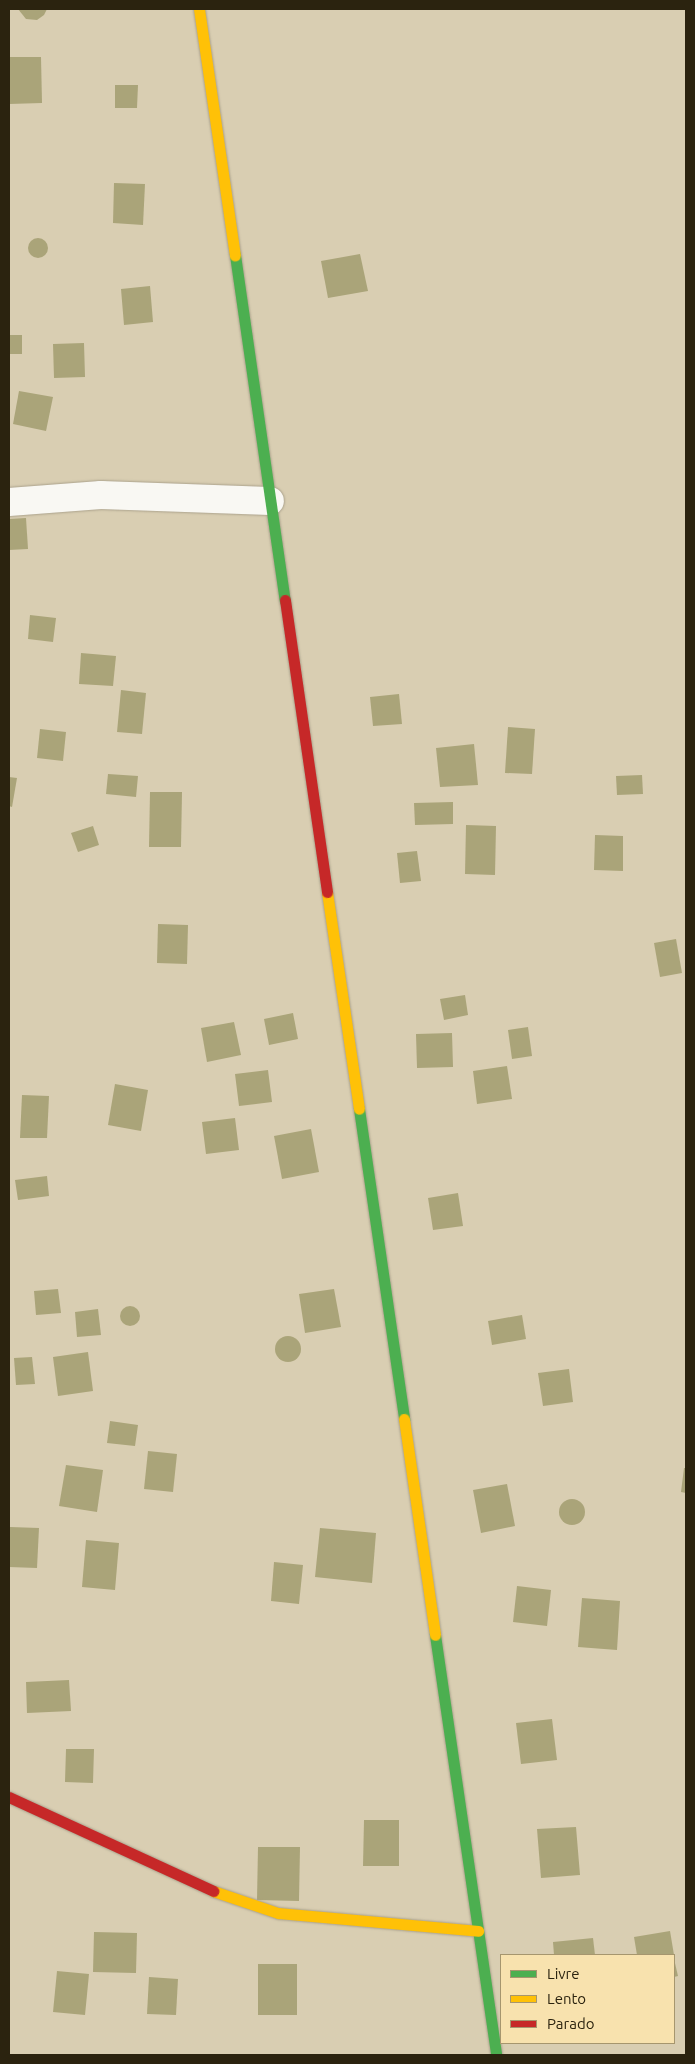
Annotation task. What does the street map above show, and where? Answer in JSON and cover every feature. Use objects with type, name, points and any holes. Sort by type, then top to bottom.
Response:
[{"type":"main road","points":[[199,9],[496,2055]]},
{"type":"main road","points":[[9,1797],[211,1890],[278,1913],[478,1931]]},
{"type":"street","points":[[9,502],[101,495],[270,501]]},
{"type":"building","points":[[18,9],[47,9],[44,15],[37,20],[26,19]]},
{"type":"building","points":[[9,57],[41,57],[42,103],[9,104]]},
{"type":"building","points":[[115,85],[138,85],[137,108],[115,108]]},
{"type":"building","points":[[114,183],[145,184],[143,225],[113,223]]},
{"type":"building","points":[[34,238],[42,238],[48,244],[48,252],[42,258],[34,258],[28,252],[28,244]]},
{"type":"building","points":[[360,254],[368,291],[328,298],[321,261]]},
{"type":"building","points":[[150,286],[153,322],[124,325],[121,289]]},
{"type":"building","points":[[9,335],[22,335],[22,354],[9,354]]},
{"type":"building","points":[[84,343],[85,377],[54,378],[53,344]]},
{"type":"building","points":[[19,391],[53,397],[46,431],[13,424]]},
{"type":"building","points":[[26,518],[28,549],[9,550],[9,519]]},
{"type":"building","points":[[30,615],[56,618],[53,642],[28,639]]},
{"type":"building","points":[[81,653],[116,656],[113,686],[79,684]]},
{"type":"building","points":[[121,690],[146,693],[142,734],[117,732]]},
{"type":"building","points":[[399,694],[402,724],[373,726],[370,697]]},
{"type":"building","points":[[508,727],[535,729],[532,774],[505,773]]},
{"type":"building","points":[[40,729],[66,732],[63,761],[37,758]]},
{"type":"building","points":[[474,744],[478,785],[440,787],[436,748]]},
{"type":"building","points":[[108,774],[138,776],[136,797],[106,794]]},
{"type":"building","points":[[642,775],[643,794],[617,795],[616,776]]},
{"type":"building","points":[[9,777],[17,778],[12,807],[9,806]]},
{"type":"building","points":[[150,792],[182,792],[181,847],[149,847]]},
{"type":"building","points":[[453,802],[453,824],[415,825],[414,803]]},
{"type":"building","points":[[466,825],[496,826],[495,875],[465,874]]},
{"type":"building","points":[[93,826],[99,845],[78,852],[71,833]]},
{"type":"building","points":[[595,835],[623,836],[623,871],[594,870]]},
{"type":"building","points":[[417,851],[421,881],[400,883],[397,853]]},
{"type":"building","points":[[158,924],[188,925],[187,964],[157,963]]},
{"type":"building","points":[[676,939],[682,973],[660,977],[654,943]]},
{"type":"building","points":[[465,995],[468,1015],[444,1020],[440,999]]},
{"type":"building","points":[[293,1013],[298,1039],[269,1045],[264,1019]]},
{"type":"building","points":[[234,1022],[241,1055],[207,1062],[201,1028]]},
{"type":"building","points":[[528,1027],[532,1056],[512,1059],[508,1030]]},
{"type":"building","points":[[452,1033],[453,1067],[417,1068],[416,1034]]},
{"type":"building","points":[[507,1066],[512,1099],[477,1104],[473,1071]]},
{"type":"building","points":[[268,1070],[272,1102],[239,1106],[235,1074]]},
{"type":"building","points":[[115,1084],[148,1090],[141,1131],[108,1125]]},
{"type":"building","points":[[22,1095],[49,1096],[47,1138],[20,1138]]},
{"type":"building","points":[[235,1118],[239,1150],[206,1154],[202,1122]]},
{"type":"building","points":[[311,1129],[319,1172],[282,1179],[274,1136]]},
{"type":"building","points":[[47,1176],[49,1196],[18,1200],[15,1180]]},
{"type":"building","points":[[458,1193],[463,1226],[433,1230],[428,1198]]},
{"type":"building","points":[[58,1289],[61,1313],[36,1315],[34,1291]]},
{"type":"building","points":[[334,1289],[341,1327],[305,1333],[299,1294]]},
{"type":"building","points":[[130,1306],[137,1309],[140,1316],[137,1323],[130,1326],[123,1323],[120,1316],[123,1309]]},
{"type":"building","points":[[98,1309],[101,1335],[77,1337],[75,1312]]},
{"type":"building","points":[[522,1315],[526,1339],[492,1345],[488,1321]]},
{"type":"building","points":[[288,1336],[297,1340],[301,1349],[297,1358],[288,1362],[279,1358],[275,1349],[279,1340]]},
{"type":"building","points":[[88,1352],[93,1391],[58,1396],[53,1357]]},
{"type":"building","points":[[32,1357],[35,1384],[16,1385],[14,1358]]},
{"type":"building","points":[[569,1369],[573,1402],[543,1406],[538,1373]]},
{"type":"building","points":[[110,1421],[138,1425],[135,1446],[107,1443]]},
{"type":"building","points":[[148,1451],[177,1454],[173,1492],[144,1489]]},
{"type":"building","points":[[66,1465],[103,1470],[97,1512],[59,1506]]},
{"type":"building","points":[[684,1468],[686,1468],[686,1493],[681,1492]]},
{"type":"building","points":[[507,1484],[515,1526],[481,1533],[473,1490]]},
{"type":"building","points":[[572,1499],[581,1503],[585,1512],[581,1521],[572,1525],[563,1521],[559,1512],[563,1503]]},
{"type":"building","points":[[10,1527],[39,1528],[37,1568],[9,1567]]},
{"type":"building","points":[[320,1528],[376,1533],[372,1583],[315,1577]]},
{"type":"building","points":[[86,1540],[119,1543],[115,1590],[82,1587]]},
{"type":"building","points":[[274,1562],[303,1565],[299,1604],[271,1601]]},
{"type":"building","points":[[517,1586],[551,1590],[547,1626],[513,1622]]},
{"type":"building","points":[[582,1598],[620,1601],[617,1650],[578,1647]]},
{"type":"building","points":[[69,1680],[71,1711],[27,1713],[26,1682]]},
{"type":"building","points":[[552,1719],[557,1760],[521,1764],[516,1723]]},
{"type":"building","points":[[66,1749],[94,1749],[93,1783],[65,1782]]},
{"type":"building","points":[[364,1820],[399,1820],[399,1866],[363,1866]]},
{"type":"building","points":[[576,1827],[580,1875],[541,1878],[537,1829]]},
{"type":"building","points":[[258,1847],[300,1847],[299,1901],[257,1900]]},
{"type":"building","points":[[670,1931],[674,1954],[637,1954],[634,1937]]},
{"type":"building","points":[[94,1932],[137,1933],[136,1973],[93,1972]]},
{"type":"building","points":[[593,1938],[595,1954],[554,1954],[553,1942]]},
{"type":"building","points":[[675,1963],[678,1976],[675,1977]]},
{"type":"building","points":[[258,1964],[297,1964],[297,2015],[258,2015]]},
{"type":"building","points":[[57,1971],[89,1974],[85,2015],[53,2012]]},
{"type":"building","points":[[149,1977],[178,1979],[176,2015],[147,2014]]},
{"type":"traffic: fast","points":[[235,255],[285,600]]},
{"type":"traffic: fast","points":[[359,1109],[404,1419]]},
{"type":"traffic: fast","points":[[435,1635],[496,2055]]},
{"type":"traffic: slow","points":[[199,9],[235,255]]},
{"type":"traffic: slow","points":[[327,892],[359,1109]]},
{"type":"traffic: slow","points":[[404,1419],[435,1635]]},
{"type":"traffic: slow","points":[[213,1891],[278,1913],[478,1931]]},
{"type":"traffic: jam","points":[[285,600],[327,892]]},
{"type":"traffic: jam","points":[[9,1797],[213,1891]]}]
